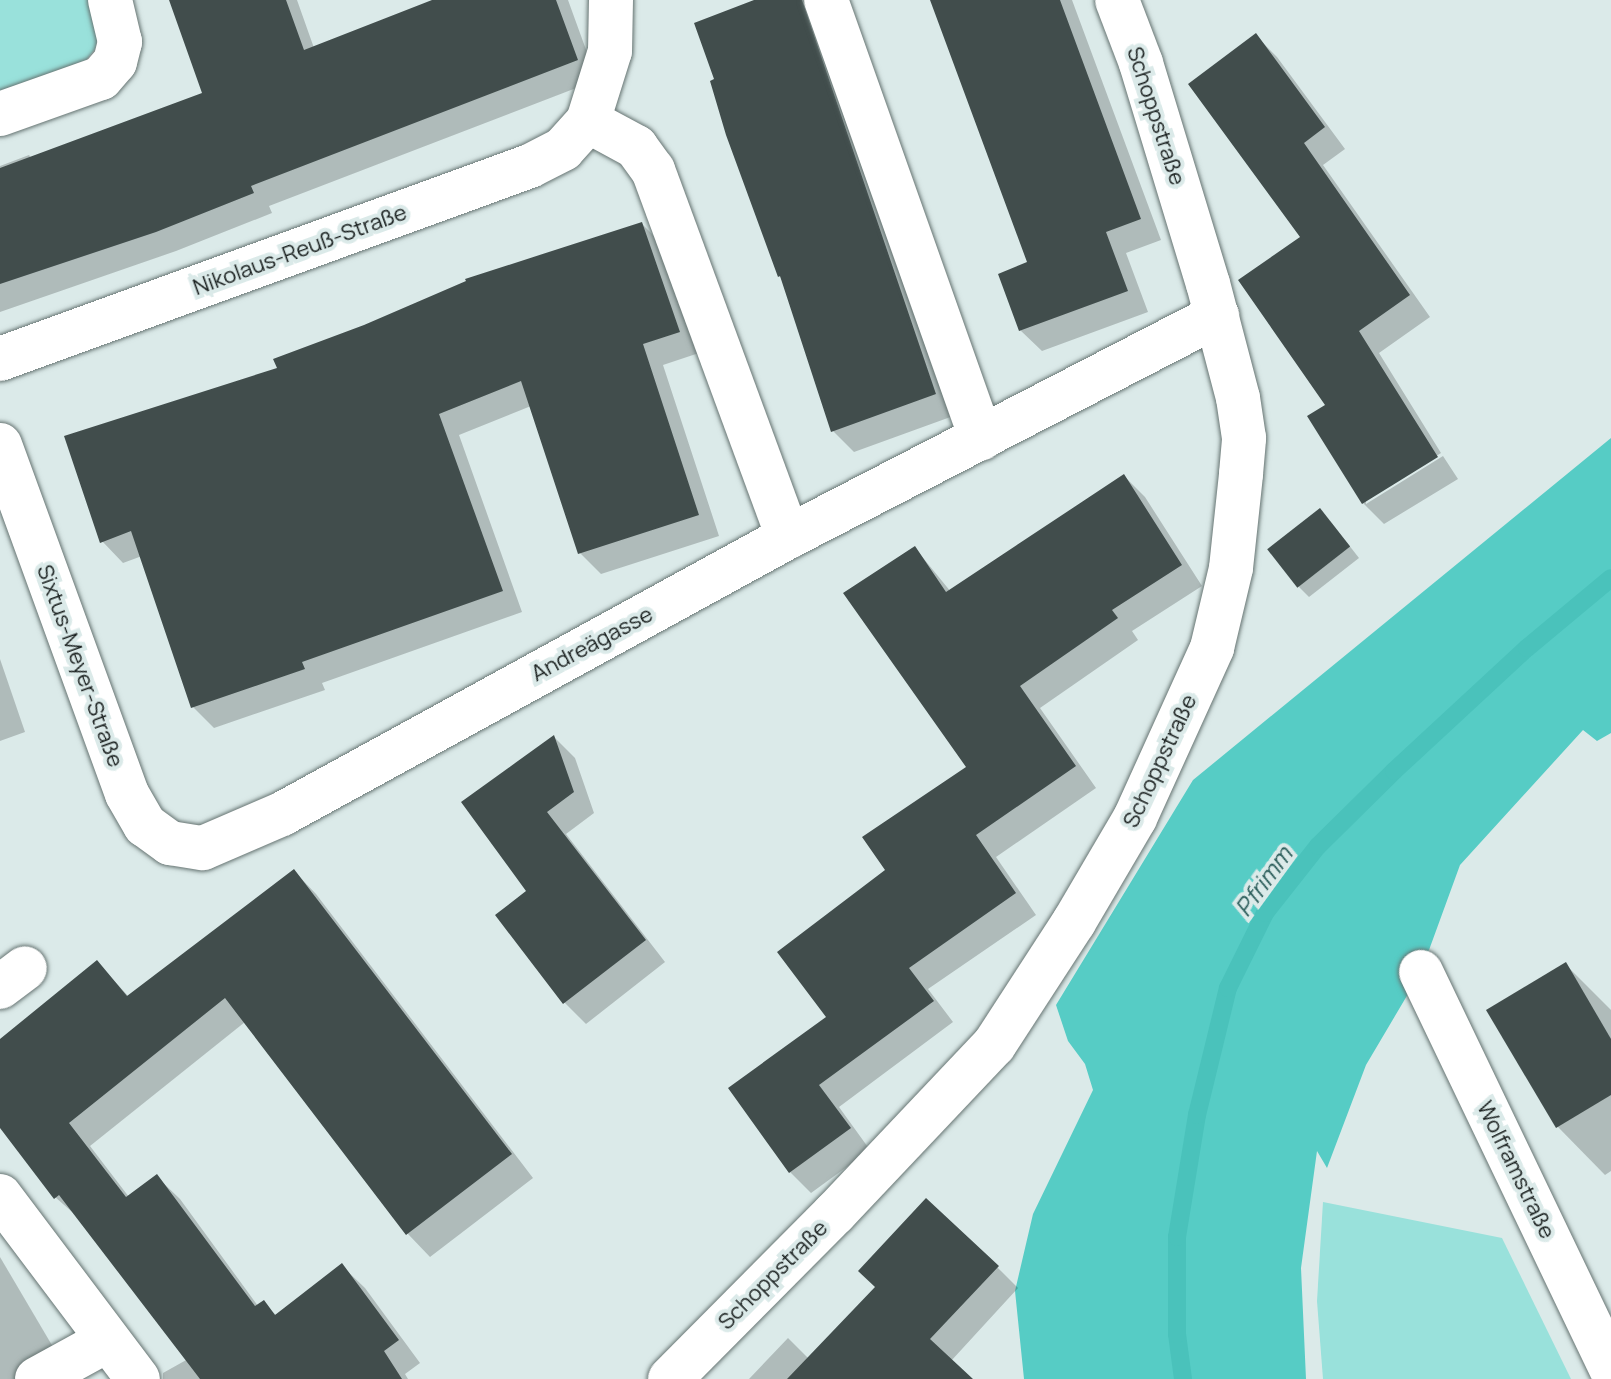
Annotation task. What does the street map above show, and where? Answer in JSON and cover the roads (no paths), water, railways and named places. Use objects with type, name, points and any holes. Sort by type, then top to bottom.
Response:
[{"type":"street","points":[[0,114],[101,78],[115,62],[120,42],[110,0]]},
{"type":"street","name":"Nikolaus-Reuß-Straße","points":[[0,359],[530,166],[563,149],[588,121],[610,51],[614,14],[611,0]]},
{"type":"street","points":[[826,0],[981,438]]},
{"type":"street","name":"Schoppstraße","points":[[670,1379],[835,1213],[994,1045],[1074,922],[1135,818],[1212,648],[1231,568],[1244,438],[1238,398],[1217,316],[1141,63],[1117,0]]},
{"type":"street","points":[[588,121],[636,147],[653,170],[788,537]]},
{"type":"street","name":"Andreägasse","points":[[203,848],[282,814],[788,537],[1217,316]]},
{"type":"street","name":"Sixtus-Meyer-Straße","points":[[0,445],[127,794],[145,825],[170,843],[203,848]]},
{"type":"street","name":"Wolframstraße","points":[[1421,972],[1611,1369]]},
{"type":"street","points":[[0,1196],[106,1341],[138,1379]]},
{"type":"street","points":[[37,1379],[106,1341]]},
{"type":"waterway","name":"Pfrimm","points":[[1183,1379],[1177,1334],[1177,1237],[1197,1115],[1228,988],[1265,913],[1318,846],[1394,771],[1527,648],[1611,578]]}]
